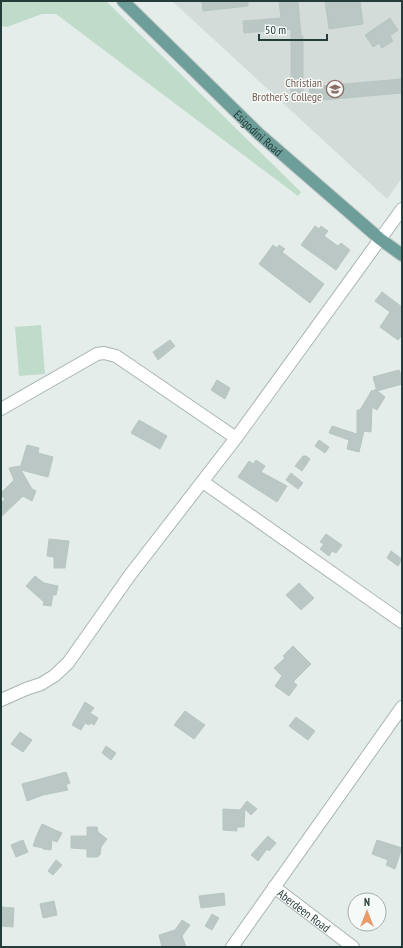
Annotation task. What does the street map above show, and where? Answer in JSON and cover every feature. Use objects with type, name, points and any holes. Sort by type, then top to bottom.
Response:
[{"type":"main road","name":"Esigodini Road","points":[[123,1],[259,134],[380,239],[402,255]]},
{"type":"street","points":[[1,700],[41,684],[54,676],[68,663],[130,575],[236,438],[402,208]]},
{"type":"street","points":[[1,409],[98,354],[104,353],[116,356],[236,438]]},
{"type":"street","points":[[203,482],[402,622]]},
{"type":"street","points":[[232,947],[402,707]]},
{"type":"street","name":"Aberdeen Road","points":[[274,887],[353,947]]},
{"type":"shaded area","name":"Christian Brother's College","points":[[172,1],[402,1],[402,178],[387,199]]},
{"type":"green space","points":[[1,1],[106,1],[301,192],[298,196],[56,14],[42,14],[7,27],[1,26]]},
{"type":"green space","points":[[41,325],[45,374],[19,376],[15,327]]},
{"type":"building","points":[[202,1],[248,1],[248,6],[203,11]]},
{"type":"building","points":[[279,1],[298,1],[301,36],[303,36],[303,93],[291,94],[291,29],[244,33],[243,21],[281,18]]},
{"type":"building","points":[[325,1],[360,1],[363,24],[329,29]]},
{"type":"building","points":[[390,18],[398,30],[390,36],[393,41],[382,48],[379,43],[373,47],[365,35]]},
{"type":"building","points":[[402,79],[402,93],[311,101],[309,87]]},
{"type":"building","points":[[315,226],[319,229],[321,226],[328,231],[324,236],[338,246],[341,243],[350,250],[336,270],[301,245]]},
{"type":"building","points":[[273,245],[277,248],[279,245],[285,249],[282,252],[324,284],[310,303],[259,264]]},
{"type":"building","points":[[382,292],[402,307],[402,335],[398,340],[380,327],[390,312],[375,301]]},
{"type":"building","points":[[170,340],[175,346],[158,360],[153,352]]},
{"type":"building","points":[[399,370],[402,375],[402,384],[377,391],[373,377]]},
{"type":"building","points":[[217,380],[230,388],[225,399],[211,390]]},
{"type":"building","points":[[375,389],[385,397],[377,410],[372,407],[371,432],[364,431],[359,452],[347,449],[349,440],[329,433],[332,426],[357,434],[357,410],[360,410],[372,390],[372,392]]},
{"type":"building","points":[[139,420],[167,436],[160,449],[131,433]]},
{"type":"building","points":[[319,440],[329,447],[325,453],[315,446]]},
{"type":"building","points":[[27,445],[39,448],[38,453],[53,457],[48,477],[21,470],[32,489],[36,491],[32,501],[23,496],[1,517],[1,503],[5,499],[1,493],[14,480],[9,468],[19,466],[20,468]]},
{"type":"building","points":[[303,456],[310,459],[302,471],[295,466]]},
{"type":"building","points":[[256,460],[265,466],[261,472],[287,486],[277,502],[238,477],[249,461],[253,464]]},
{"type":"building","points":[[291,473],[303,483],[298,489],[286,480]]},
{"type":"building","points":[[326,534],[342,545],[336,553],[332,551],[329,556],[320,549],[324,544],[320,542]]},
{"type":"building","points":[[49,539],[69,541],[65,568],[54,568],[54,557],[47,556]]},
{"type":"building","points":[[391,551],[402,559],[398,566],[387,558]]},
{"type":"building","points":[[35,576],[44,583],[58,586],[56,595],[53,595],[51,606],[43,605],[44,602],[26,586]]},
{"type":"building","points":[[299,583],[314,598],[301,610],[286,595]]},
{"type":"building","points":[[293,646],[311,664],[293,682],[297,685],[289,696],[275,686],[282,676],[274,668],[285,658],[283,656]]},
{"type":"building","points":[[85,702],[94,708],[90,713],[98,718],[94,725],[91,723],[89,725],[85,723],[81,730],[72,725]]},
{"type":"building","points":[[185,711],[205,725],[194,739],[174,725]]},
{"type":"building","points":[[296,717],[315,731],[308,740],[289,726]]},
{"type":"building","points":[[20,732],[32,740],[23,752],[11,744]]},
{"type":"building","points":[[106,746],[116,753],[111,760],[102,753]]},
{"type":"building","points":[[66,772],[70,783],[66,785],[68,790],[43,795],[27,801],[22,784]]},
{"type":"building","points":[[247,801],[257,809],[251,815],[245,809],[244,827],[237,827],[237,831],[223,830],[223,809],[240,810]]},
{"type":"building","points":[[42,824],[62,833],[57,842],[52,840],[51,850],[33,846]]},
{"type":"building","points":[[87,827],[97,827],[98,832],[107,839],[101,847],[100,855],[98,855],[98,857],[87,857],[87,849],[71,848],[71,836],[87,836]]},
{"type":"building","points":[[268,836],[276,843],[269,851],[267,849],[258,861],[251,855]]},
{"type":"building","points":[[23,840],[28,852],[16,857],[11,845]]},
{"type":"building","points":[[377,840],[402,848],[395,869],[386,865],[388,860],[372,854]]},
{"type":"building","points":[[56,860],[62,865],[53,875],[48,871]]},
{"type":"building","points":[[224,893],[225,905],[201,908],[199,896]]},
{"type":"building","points":[[54,901],[57,915],[43,918],[40,904]]},
{"type":"building","points":[[1,907],[14,908],[13,927],[1,926]]},
{"type":"building","points":[[212,914],[219,918],[212,930],[205,926]]},
{"type":"building","points":[[182,920],[190,925],[182,936],[186,947],[162,947],[159,935],[175,930]]},
{"type":"place","name":"Christian Brother's College","points":[[335,89]]}]
